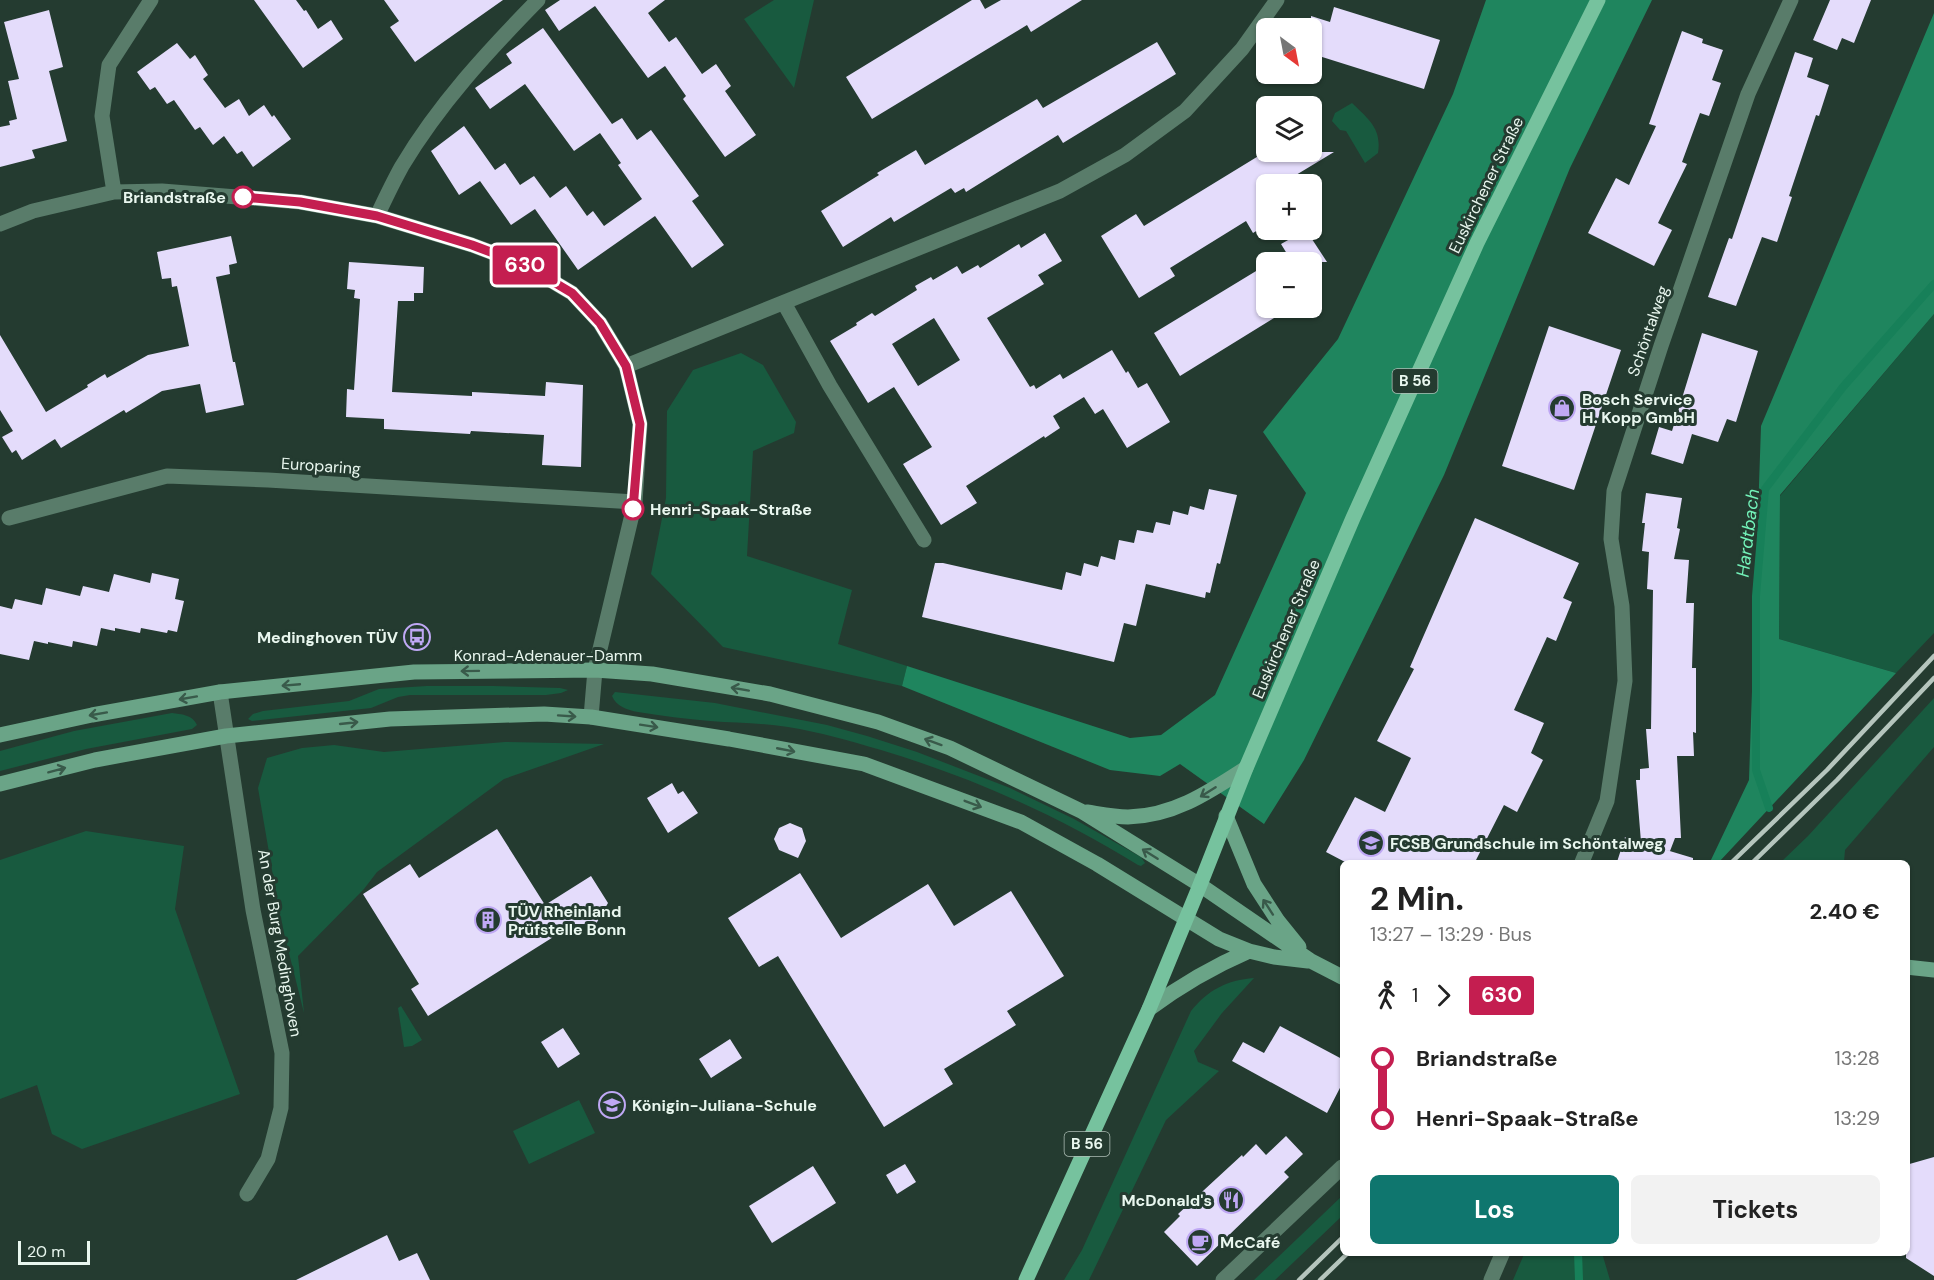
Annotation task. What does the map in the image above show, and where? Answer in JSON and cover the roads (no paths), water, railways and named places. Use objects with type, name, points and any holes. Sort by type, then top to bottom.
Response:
[{"type":"main road","name":"Euskirchener Straße","points":[[1026,1280],[1149,1009],[1226,816],[1353,518],[1477,243],[1598,0]]},
{"type":"main road","name":"Konrad-Adenauer-Damm","points":[[0,735],[92,715],[220,692],[414,672],[595,670],[652,674],[770,694],[878,722],[950,748],[1081,811],[1200,885],[1311,961]]},
{"type":"main road","points":[[0,784],[94,760],[226,736],[390,719],[544,714],[591,717],[864,764],[1021,822],[1097,864],[1219,939],[1249,951],[1274,957],[1311,961],[1340,976]]},
{"type":"main road","points":[[1081,811],[1128,817],[1169,811],[1202,796],[1246,768]]},
{"type":"main road","points":[[1226,816],[1254,884],[1278,921],[1311,961]]},
{"type":"main road","points":[[1149,1009],[1179,986],[1201,973],[1249,951]]},
{"type":"main road","points":[[1910,967],[1934,970]]},
{"type":"street","points":[[114,192],[102,116],[109,65],[151,0]]},
{"type":"street","points":[[377,216],[401,168],[436,114],[485,54],[538,0]]},
{"type":"street","points":[[626,366],[1060,191],[1125,155],[1185,111],[1242,49],[1277,0]]},
{"type":"street","name":"Schöntalweg","points":[[1583,860],[1606,801],[1625,681],[1622,606],[1611,539],[1614,491],[1661,346],[1748,94],[1791,0]]},
{"type":"street","points":[[0,224],[33,211],[114,192],[162,191],[300,202],[377,216],[472,245],[525,265],[572,293],[600,323],[626,366],[640,424],[635,502],[595,670],[591,717]]},
{"type":"street","points":[[784,303],[830,386],[924,540]]},
{"type":"street","name":"Europaring","points":[[9,518],[167,476],[635,502]]},
{"type":"street","name":"An der Burg Medinghoven","points":[[220,692],[253,910],[282,1053],[281,1108],[268,1159],[247,1194]]},
{"type":"street","points":[[1223,1280],[1340,1169]]},
{"type":"street","points":[[1491,1280],[1501,1256]]},
{"type":"waterway","name":"Hardtbach","points":[[1769,808],[1756,770],[1756,596],[1765,489],[1843,387],[1934,284]]},
{"type":"waterway","name":"Hardtbach","points":[[1578,1256],[1579,1280]]},
{"type":"railway","points":[[1734,860],[1827,770],[1934,656]]},
{"type":"railway","points":[[1755,860],[1837,780],[1934,678]]},
{"type":"railway","points":[[1299,1280],[1340,1240]]},
{"type":"railway","points":[[1320,1280],[1345,1256]]},
{"type":"place","name":"Briandstraße","points":[[243,197]]},
{"type":"place","name":"Bosch Service H. Kopp GmbH","points":[[1562,408]]},
{"type":"place","name":"Henri-Spaak-Straße","points":[[633,509]]},
{"type":"place","name":"Medinghoven TÜV","points":[[417,637]]},
{"type":"place","name":"FCSB Grundschule im Schöntalweg","points":[[1371,843]]},
{"type":"place","name":"TÜV Rheinland Prüfstelle Bonn","points":[[488,920]]},
{"type":"place","name":"Königin-Juliana-Schule","points":[[612,1105]]},
{"type":"place","name":"McDonald's","points":[[1231,1200]]},
{"type":"place","name":"McCafé","points":[[1200,1242]]}]
